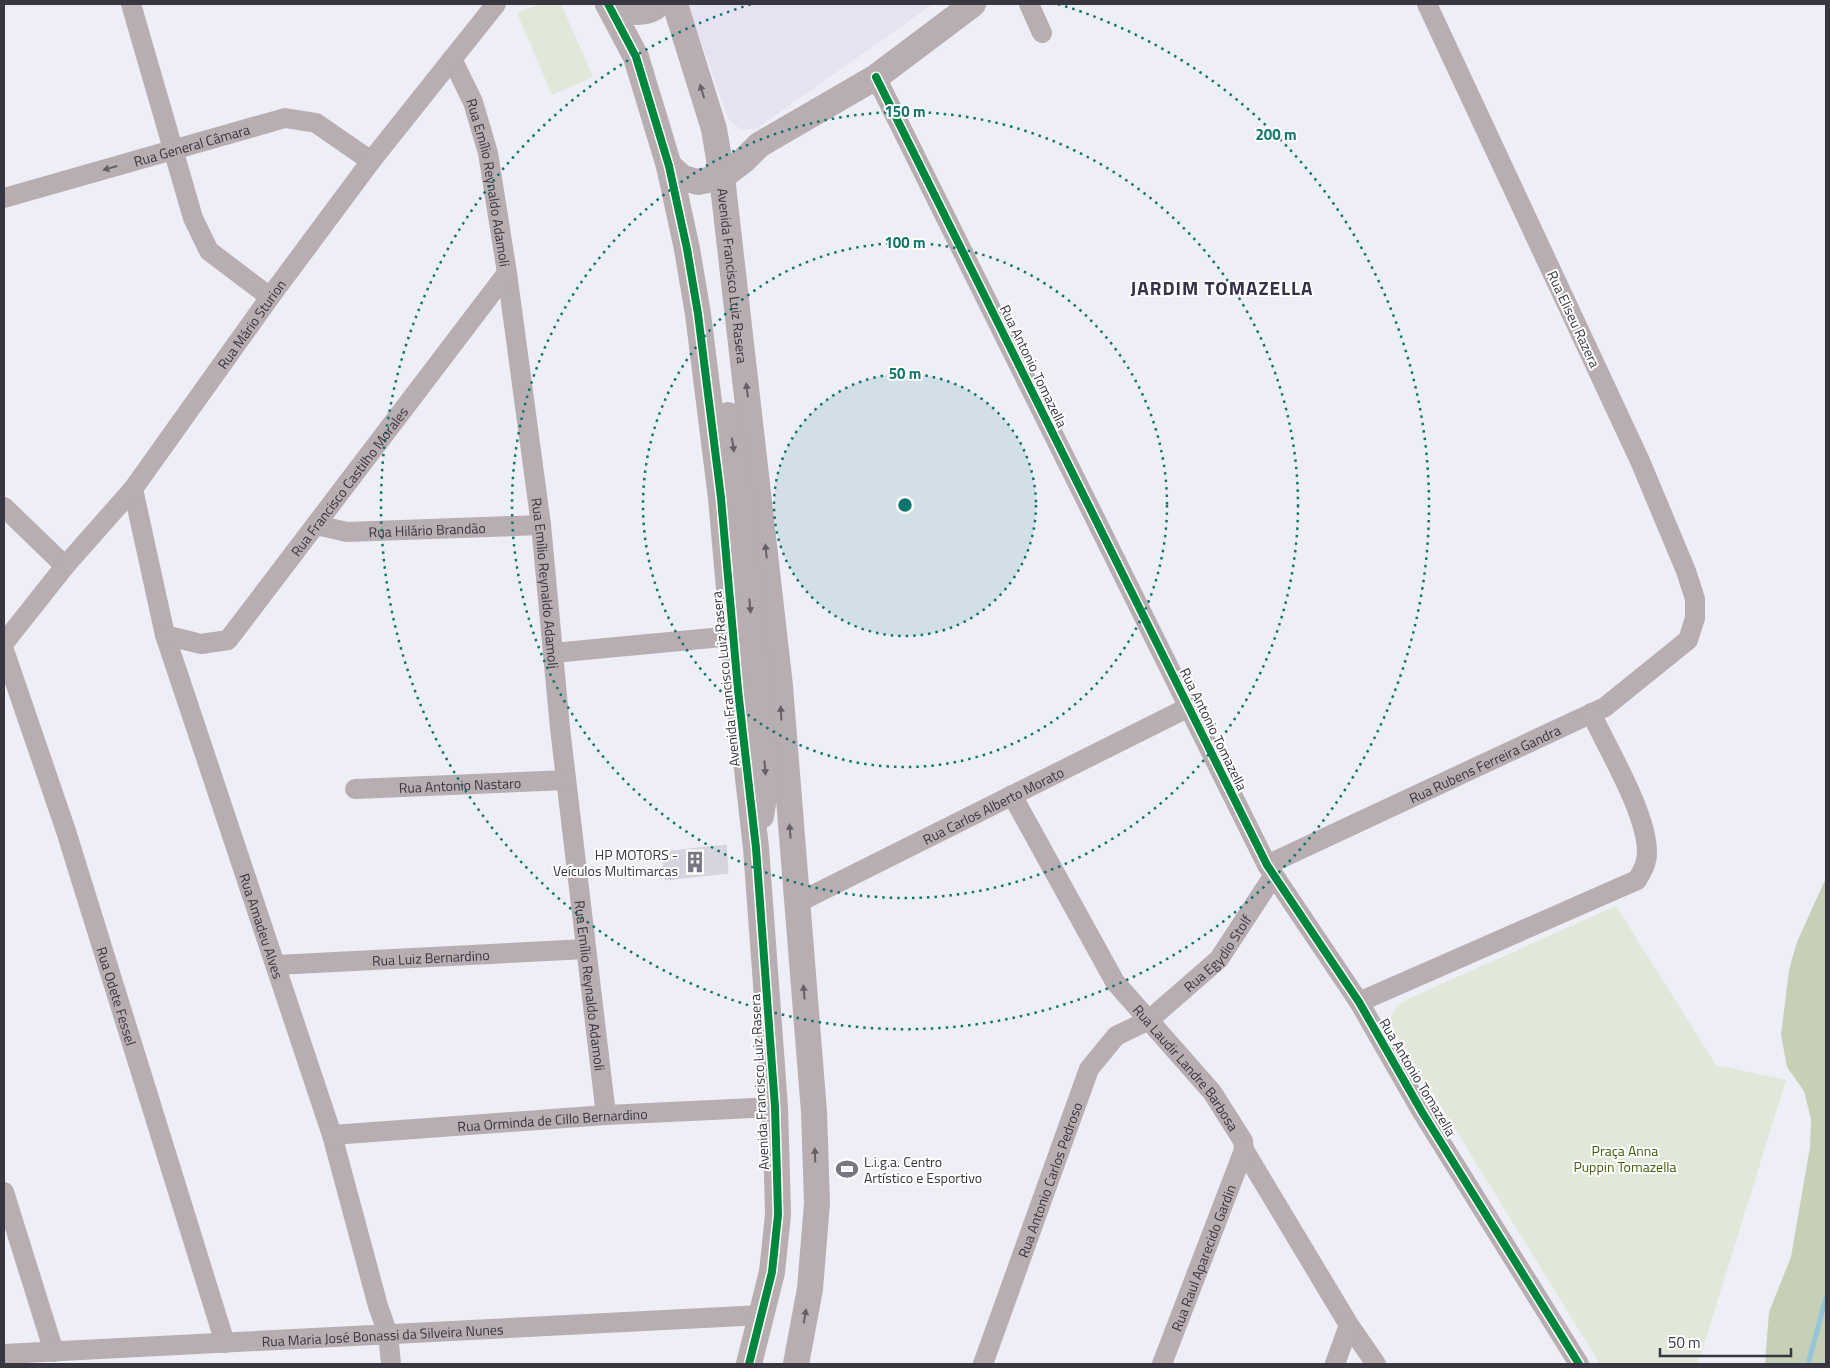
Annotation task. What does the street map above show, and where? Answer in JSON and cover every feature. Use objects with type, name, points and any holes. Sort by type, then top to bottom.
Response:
[{"type":"street","points":[[130,4],[193,218],[208,251],[270,297]]},
{"type":"street","name":"Rua Mário Sturion","points":[[4,643],[65,566],[133,488],[270,297],[371,161],[496,4]]},
{"type":"street","points":[[608,4],[626,11],[642,13],[653,9],[659,4]]},
{"type":"street","name":"Avenida Francisco Luiz Rasera","points":[[608,4],[636,57],[669,166],[687,249],[698,314],[721,498],[733,636],[756,848],[775,1107],[778,1215],[772,1272],[750,1364]]},
{"type":"street","name":"Avenida Francisco Luiz Rasera","points":[[675,4],[714,129],[722,177],[760,495],[780,686],[784,762],[814,1112],[817,1204],[810,1289],[796,1364]]},
{"type":"street","points":[[669,166],[683,178],[698,182],[722,177],[743,161],[759,145],[876,77],[973,4]]},
{"type":"street","points":[[1029,4],[1042,33]]},
{"type":"street","name":"Rua Eliseu Razera","points":[[1427,4],[1640,461],[1686,571],[1695,599],[1695,618],[1688,640]]},
{"type":"street","name":"Rua Emílio Reynaldo Adamoli","points":[[452,59],[473,102],[488,153],[507,273],[541,525],[566,780],[606,1115]]},
{"type":"street","name":"Rua Antonio Tomazella","points":[[876,77],[1271,870],[1358,1002],[1422,1112],[1579,1364]]},
{"type":"street","name":"Rua General Câmara","points":[[4,198],[285,118],[316,123],[371,161]]},
{"type":"street","points":[[714,129],[727,140],[742,145],[759,145]]},
{"type":"street","name":"Rua Francisco Castilho Morales","points":[[166,635],[201,644],[228,640],[507,273]]},
{"type":"street","points":[[698,314],[724,384],[740,496],[767,780],[756,848]]},
{"type":"street","name":"Rua Amadeu Alves","points":[[133,488],[166,635],[332,1135],[378,1306],[388,1334],[392,1364]]},
{"type":"street","points":[[4,507],[65,566]]},
{"type":"street","name":"Rua Hilário Brandão","points":[[316,525],[347,532],[541,525]]},
{"type":"street","points":[[553,653],[733,636]]},
{"type":"street","name":"Rua Rubens Ferreira Gandra","points":[[1271,870],[1605,707],[1688,640]]},
{"type":"street","name":"Rua Odete Fessel","points":[[4,650],[66,831],[225,1343]]},
{"type":"street","name":"Rua Carlos Alberto Morato","points":[[797,903],[1189,706]]},
{"type":"street","points":[[1358,1002],[1637,880],[1646,866],[1647,850],[1644,832],[1636,808],[1591,713]]},
{"type":"street","name":"Rua Antonio Nastaro","points":[[355,789],[566,780]]},
{"type":"street","name":"Rua Laudir Landre Barbosa","points":[[1012,795],[1115,982],[1212,1092],[1243,1141],[1244,1150],[1349,1325],[1376,1364]]},
{"type":"street","name":"Rua Egydio Stolf","points":[[1149,1020],[1219,959],[1271,870]]},
{"type":"street","name":"Rua Luiz Bernardino","points":[[276,965],[586,949]]},
{"type":"street","name":"Rua Antonio Carlos Pedroso","points":[[983,1364],[1089,1068],[1116,1036],[1149,1020]]},
{"type":"street","name":"Rua Orminda de Cillo Bernardino","points":[[332,1135],[606,1115],[775,1107]]},
{"type":"street","name":"Rua Raul Aparecido Gardin","points":[[1162,1364],[1244,1150]]},
{"type":"street","points":[[4,1192],[54,1352]]},
{"type":"street","points":[[778,1215],[802,1212],[817,1204]]},
{"type":"street","points":[[772,1272],[796,1274],[801,1277],[810,1289]]},
{"type":"street","name":"Rua Maria José Bonassi da Silveira Nunes","points":[[4,1354],[762,1315]]},
{"type":"street","points":[[1335,1364],[1349,1325]]},
{"type":"shaded area","points":[[688,4],[933,4],[756,129],[740,129],[728,119]]},
{"type":"green space","points":[[539,4],[561,4],[593,77],[552,95],[517,13]]},
{"type":"green space","points":[[1826,878],[1826,1364],[1765,1364],[1769,1312],[1791,1257],[1810,1147],[1811,1119],[1804,1091],[1787,1067],[1781,1035],[1789,970],[1797,942]]},
{"type":"green space","name":"Praça Anna Puppin Tomazella","points":[[1616,906],[1716,1065],[1786,1080],[1698,1364],[1600,1364],[1394,1030],[1391,1017],[1397,1006],[1412,997]]},
{"type":"building","name":"HP MOTORS - Veículos Multimarcas","points":[[726,845],[728,873],[665,880],[662,852]]},
{"type":"waterway","points":[[1808,1364],[1826,1298]]},
{"type":"cycle path","points":[[608,4],[636,57],[669,166],[687,249],[698,314],[721,498],[738,690],[756,848],[775,1107],[778,1215],[772,1272],[749,1364]]},
{"type":"cycle path","points":[[876,77],[1267,865],[1359,1002],[1422,1112],[1579,1364]]},
{"type":"place","name":"HP MOTORS - Veículos Multimarcas","points":[[695,862]]},
{"type":"place","name":"L.i.g.a. Centro Artístico e Esportivo","points":[[847,1169]]},
{"type":"district","name":"JARDIM TOMAZELLA","points":[[1222,287]]}]
